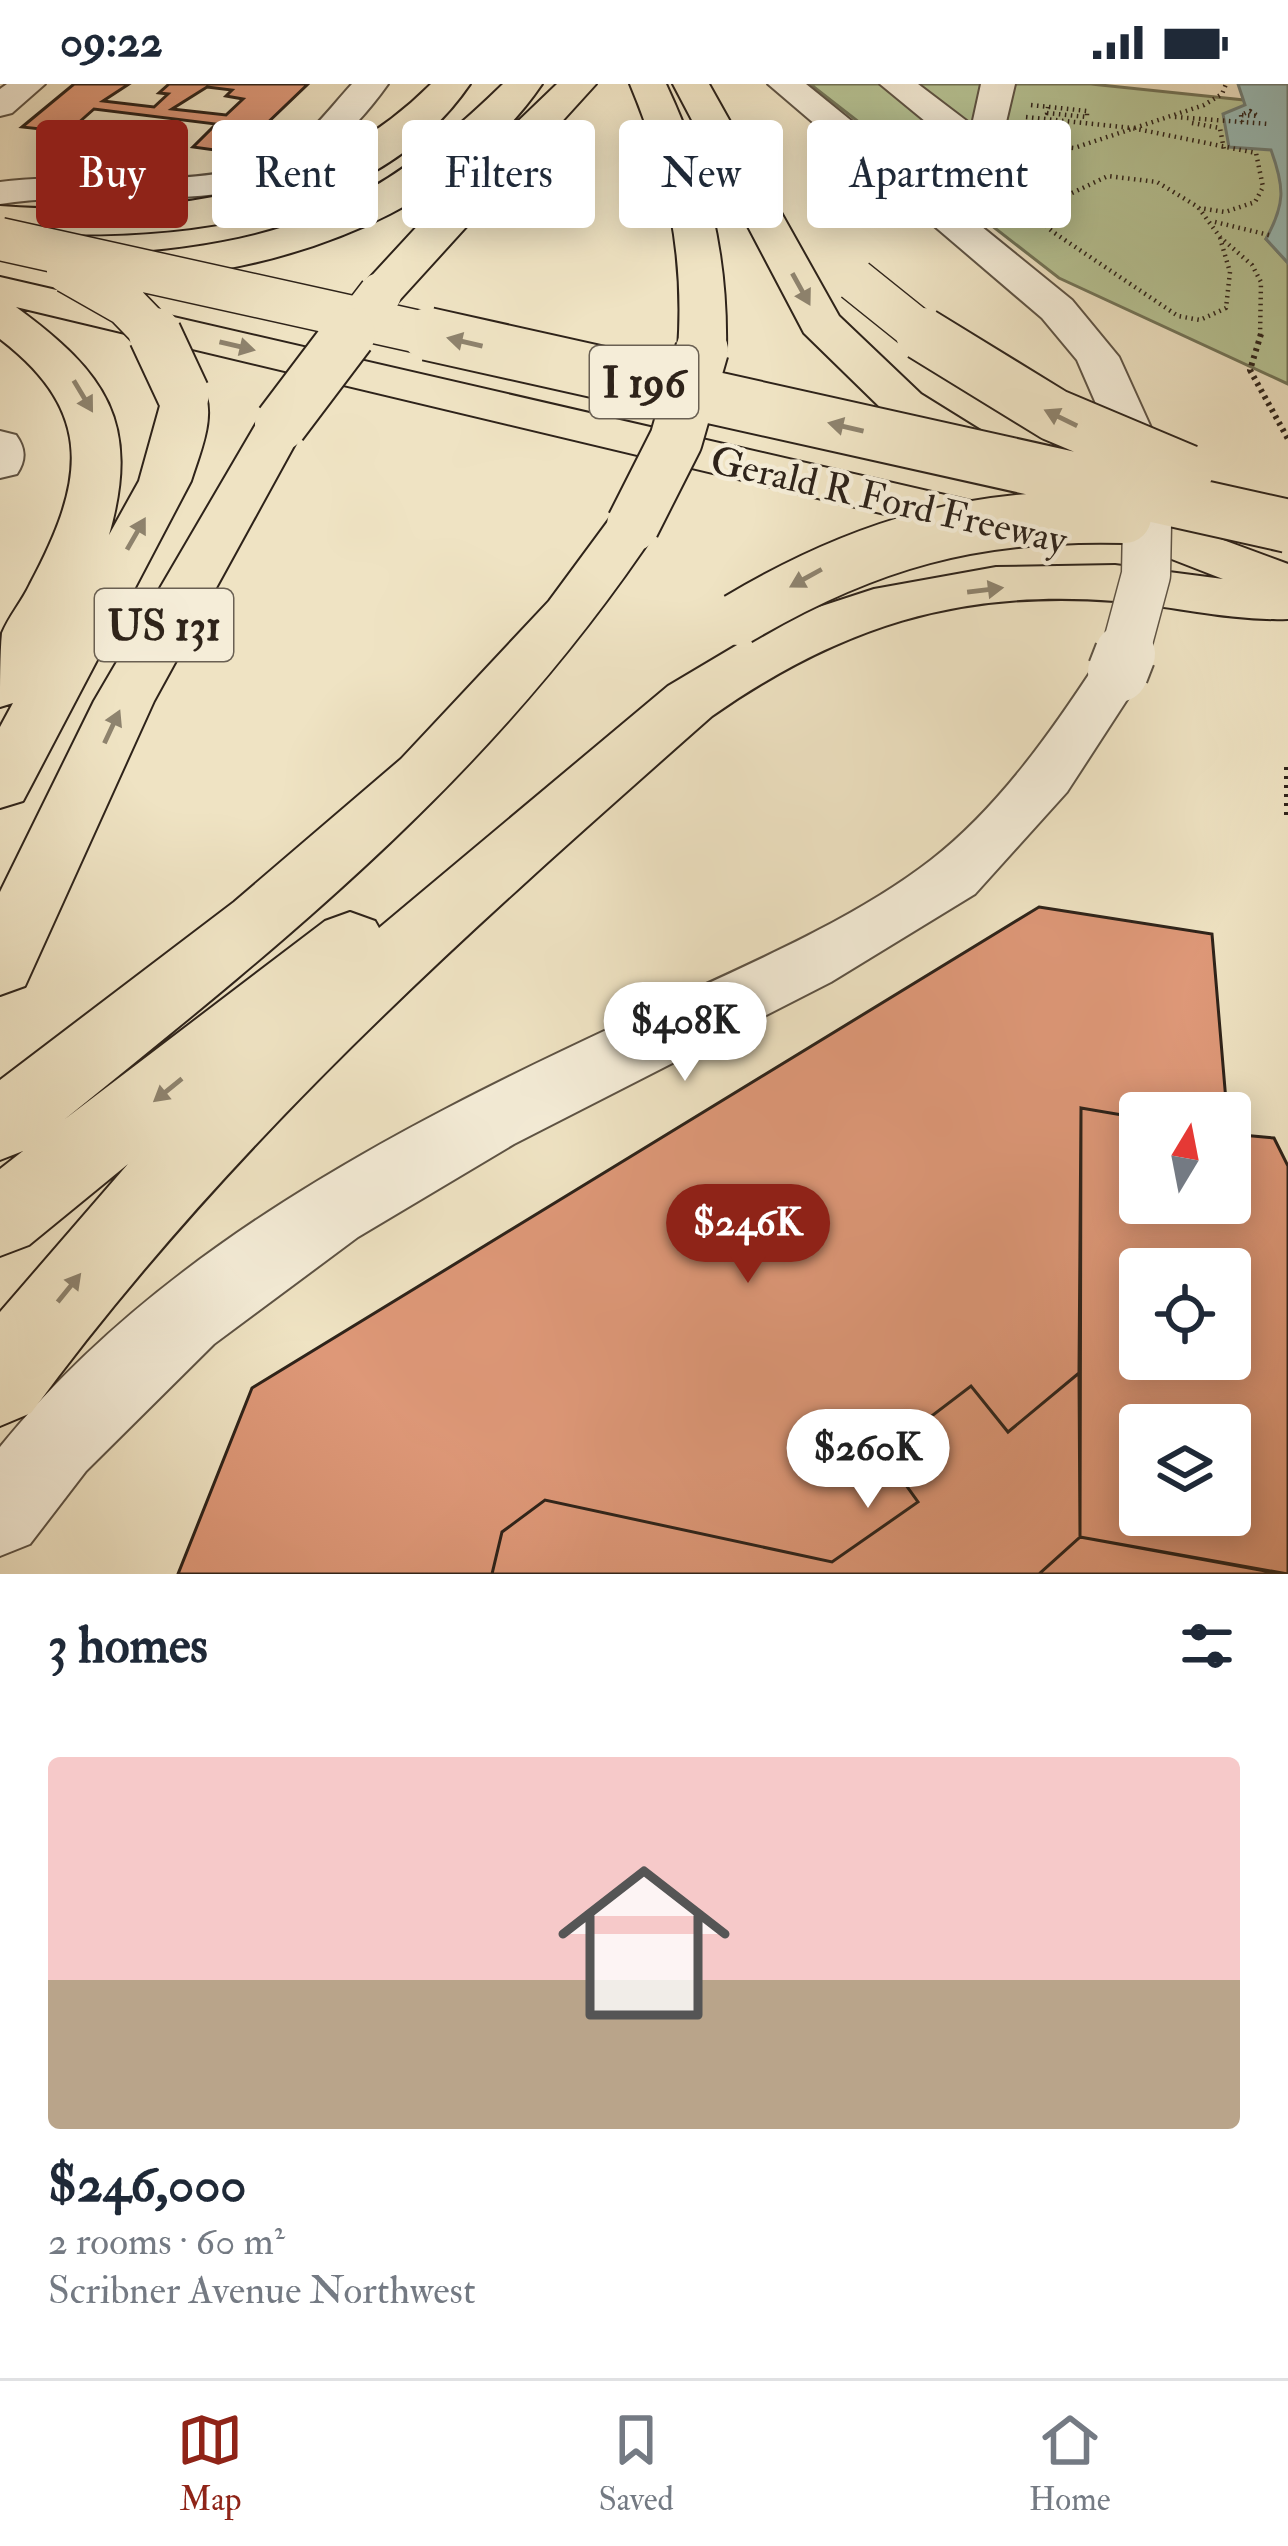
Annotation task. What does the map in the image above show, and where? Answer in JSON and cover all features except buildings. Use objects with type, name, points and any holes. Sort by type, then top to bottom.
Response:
[{"type":"highway","points":[[0,219],[138,219],[278,194],[392,144],[452,84]]},
{"type":"highway","points":[[0,265],[87,270],[172,264],[325,228],[373,208],[433,170],[524,84]]},
{"type":"highway","name":"US 131","points":[[5,964],[144,663],[281,424],[380,294],[497,163],[578,84]]},
{"type":"highway","points":[[687,97],[802,214],[855,280],[934,345],[1031,403],[1179,468],[1288,503]]},
{"type":"highway","points":[[0,1125],[367,829],[461,740],[560,629],[633,525],[676,440],[702,350],[703,236],[687,97]]},
{"type":"highway","points":[[687,97],[820,323],[904,404],[949,437],[1081,504],[1275,575]]},
{"type":"highway","name":"Gerald R Ford Freeway","points":[[0,239],[1275,575]]},
{"type":"highway","points":[[0,249],[70,272],[127,302],[159,334],[183,394],[182,430],[165,481],[0,784]]},
{"type":"highway","name":"Gerald R Ford Freeway","points":[[0,290],[1275,575]]},
{"type":"highway","points":[[0,317],[32,336],[77,384],[96,417],[100,449],[82,537],[0,686]]},
{"type":"highway","points":[[0,1218],[260,1017],[738,620],[838,561],[921,534],[1045,516],[1179,523],[1275,575]]},
{"type":"highway","points":[[0,1382],[66,1290],[157,1185],[255,1085],[437,919],[690,701],[801,633],[941,596],[1037,584],[1275,575]]},
{"type":"highway","points":[[0,1094],[157,1001]]},
{"type":"street","points":[[0,106],[28,84]]},
{"type":"street","points":[[0,193],[44,183],[196,183],[260,176],[296,160],[371,84]]},
{"type":"street","points":[[0,1514],[24,1481],[141,1353],[295,1234],[373,1184],[574,1078],[815,963],[958,873],[1070,752],[1118,673],[1151,569],[1154,524],[1148,474],[1097,357],[1057,309],[785,84]]},
{"type":"street","points":[[897,84],[938,120]]},
{"type":"street","points":[[990,120],[998,84]]},
{"type":"street","points":[[0,445],[0,464]]},
{"type":"path","points":[[1071,148],[1204,105],[1222,94],[1226,84]]},
{"type":"path","points":[[1031,105],[1048,106],[1087,111],[1087,117],[1047,113],[1048,106]]},
{"type":"path","points":[[1169,117],[1241,118],[1269,124]]},
{"type":"path","points":[[1169,117],[1220,128],[1224,150]]},
{"type":"path","points":[[1132,128],[1256,153],[1261,194],[1238,210],[1198,207]]},
{"type":"path","points":[[1049,228],[1161,308],[1200,320],[1226,308],[1230,291],[1220,237],[1198,207],[1157,182],[1122,174],[1071,195]]},
{"type":"path","points":[[1213,222],[1268,235]]},
{"type":"path","points":[[1220,237],[1252,265],[1261,283],[1262,330],[1250,370],[1288,440]]},
{"type":"path","points":[[1288,767],[1288,817]]},
{"type":"green space","points":[[810,84],[1091,84],[1244,100],[1260,112],[1285,187],[1284,207],[1266,239],[1288,263],[1288,384],[1059,278],[995,228],[1071,228],[1071,120],[856,120]]},
{"type":"water","points":[[1238,84],[1288,84],[1288,263],[1266,239],[1281,196],[1271,150],[1229,147],[1223,114],[1245,105]]}]
